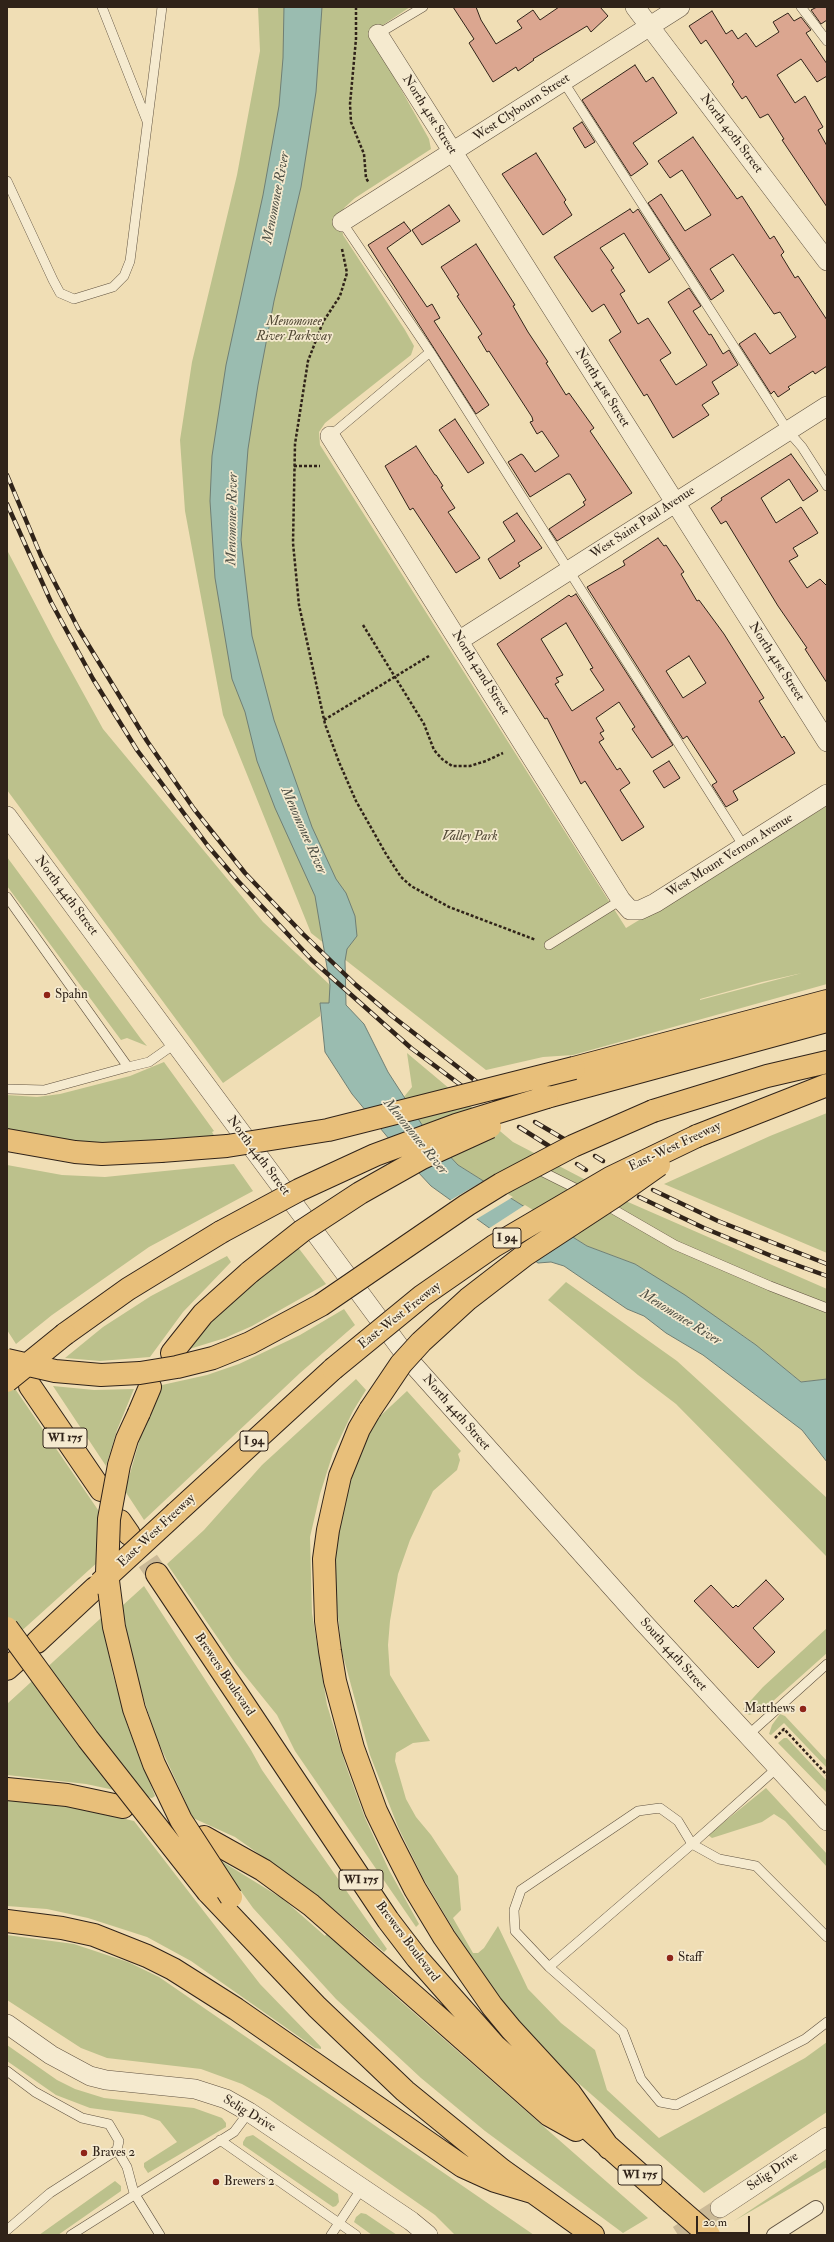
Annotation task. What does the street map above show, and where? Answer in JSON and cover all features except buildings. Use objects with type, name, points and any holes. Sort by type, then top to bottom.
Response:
[{"type":"highway","points":[[7,1140],[75,1152],[102,1154],[234,1145],[328,1130],[574,1068],[827,1001]]},
{"type":"highway","points":[[7,1381],[65,1334],[128,1289],[221,1232],[299,1190],[369,1158],[456,1125],[547,1097],[827,1021]]},
{"type":"highway","points":[[7,1360],[55,1371],[101,1375],[140,1373],[177,1368],[213,1358],[257,1339],[321,1305],[467,1205],[501,1184],[573,1146],[653,1112],[767,1076],[827,1062]]},
{"type":"highway","name":"East-West Freeway","points":[[37,1642],[333,1369],[422,1296],[494,1246],[610,1178],[697,1136],[827,1085]]},
{"type":"highway","points":[[172,1353],[204,1314],[250,1272],[302,1231],[366,1189],[422,1158],[484,1130],[547,1097]]},
{"type":"highway","points":[[609,2148],[570,2093],[511,2029],[492,2006],[444,1937],[415,1890],[391,1842],[353,1748],[335,1681],[326,1621],[324,1559],[328,1530],[340,1476],[359,1429],[384,1386],[411,1353],[468,1299],[525,1255],[615,1196],[697,1136]]},
{"type":"highway","name":"WI 175","points":[[30,1386],[101,1490]]},
{"type":"highway","points":[[150,1387],[127,1439],[119,1465],[109,1519],[107,1573],[114,1627],[134,1709],[154,1764],[181,1820],[231,1897],[243,1926]]},
{"type":"highway","name":"Brewers Boulevard","points":[[157,1574],[388,1920],[417,1958],[495,2046],[709,2235]]},
{"type":"highway","points":[[7,1628],[117,1778],[208,1892],[243,1926],[286,1975],[382,2070],[467,2143],[532,2192],[593,2235]]},
{"type":"highway","points":[[7,1789],[67,1795],[123,1807]]},
{"type":"highway","points":[[204,1837],[239,1854],[286,1886],[342,1931],[385,1972],[549,2115],[609,2148]]},
{"type":"highway","points":[[7,1922],[62,1928],[94,1935],[147,1956],[173,1969],[236,2009],[462,2166],[495,2181],[532,2192]]},
{"type":"street","name":"North 40th Street","points":[[634,7],[651,26],[827,261]]},
{"type":"street","name":"West Clybourn Street","points":[[342,222],[680,7]]},
{"type":"street","name":"North 41st Street","points":[[378,34],[674,503],[827,742]]},
{"type":"street","name":"West Saint Paul Avenue","points":[[460,640],[827,406]]},
{"type":"street","name":"North 42nd Street","points":[[330,436],[626,905]]},
{"type":"street","name":"West Mount Vernon Avenue","points":[[626,905],[640,910],[655,904],[745,848],[827,794]]},
{"type":"street","name":"North 44th Street","points":[[7,816],[396,1343],[427,1381],[521,1487]]},
{"type":"street","name":"South 44th Street","points":[[521,1487],[747,1736],[827,1821]]},
{"type":"street","name":"Selig Drive","points":[[7,2024],[51,2055],[90,2076],[106,2080],[195,2089],[226,2099],[249,2112],[362,2188],[428,2235]]},
{"type":"street","name":"Selig Drive","points":[[720,2208],[827,2136]]},
{"type":"street","points":[[774,2235],[816,2208]]},
{"type":"lane","points":[[102,7],[148,122]]},
{"type":"lane","points":[[7,181],[60,293],[74,299],[113,287],[124,276],[130,261],[162,7]]},
{"type":"lane","points":[[378,34],[423,7]]},
{"type":"lane","points":[[801,7],[827,41]]},
{"type":"lane","points":[[563,82],[788,431],[802,447],[827,486]]},
{"type":"lane","points":[[342,222],[430,352],[745,848]]},
{"type":"lane","points":[[330,436],[430,352]]},
{"type":"lane","points":[[7,897],[128,1067]]},
{"type":"lane","points":[[549,944],[626,905]]},
{"type":"lane","points":[[7,1089],[44,1090],[149,1062],[176,1043]]},
{"type":"lane","points":[[523,1162],[595,1199],[675,1245],[770,1286],[827,1308]]},
{"type":"lane","points":[[747,1736],[827,1664]]},
{"type":"lane","points":[[549,1967],[692,1844],[777,1768]]},
{"type":"lane","points":[[827,1937],[756,1866],[719,1859],[692,1844],[678,1821],[660,1808],[638,1811],[521,1890],[514,1910],[515,1931],[549,1967],[623,2032],[641,2079],[660,2102],[676,2105],[805,2039],[827,2022]]},
{"type":"lane","points":[[7,2071],[35,2092],[82,2118],[108,2124],[120,2141],[117,2150],[50,2193],[7,2230]]},
{"type":"lane","points":[[71,2235],[134,2193],[234,2132],[249,2112]]},
{"type":"lane","points":[[220,2140],[356,2235]]},
{"type":"lane","points":[[117,2150],[127,2167],[134,2193],[160,2235]]},
{"type":"lane","points":[[331,2235],[362,2188]]},
{"type":"path","points":[[356,7],[356,39],[350,104],[352,122],[364,154],[366,178],[369,183]]},
{"type":"path","points":[[342,246],[347,273],[340,296],[323,322],[308,361],[295,444],[294,466],[293,543],[298,605],[324,720],[339,762],[356,800],[386,854],[411,886],[449,907],[549,944]]},
{"type":"path","points":[[294,466],[320,466]]},
{"type":"path","points":[[363,625],[396,676],[424,724],[434,750],[442,759],[452,766],[470,766],[486,761],[503,753]]},
{"type":"path","points":[[324,720],[429,656]]},
{"type":"path","points":[[774,1739],[784,1729],[827,1775]]},
{"type":"green space","points":[[258,7],[410,7],[371,33],[371,36],[429,139],[431,149],[355,198],[344,208],[341,215],[343,235],[414,346],[411,355],[325,423],[319,432],[320,445],[626,928],[827,806],[827,984],[573,1055],[543,1057],[486,1070],[311,933],[223,715],[185,511],[180,440],[192,362],[237,175],[260,51]],"holes":[[[802,973],[700,1000],[762,982]]]},
{"type":"green space","points":[[7,550],[103,729],[263,922],[330,985],[330,1003],[320,1003],[320,1016],[223,1083],[7,790]]},
{"type":"green space","points":[[7,857],[147,1046],[127,1038],[121,1040],[7,886]]},
{"type":"green space","points":[[407,1053],[513,1142],[628,1202],[827,1289],[827,1379],[801,1382],[748,1339],[635,1264],[587,1246],[458,1165],[426,1131],[403,1098],[412,1087]]},
{"type":"green space","points":[[164,1062],[214,1131],[212,1132],[215,1137],[108,1146],[7,1133],[7,1095],[37,1097],[60,1094],[130,1076]]},
{"type":"green space","points":[[827,1113],[827,1253],[664,1184],[770,1136]]},
{"type":"green space","points":[[234,1164],[253,1191],[149,1247],[52,1315],[16,1344],[7,1330],[7,1165],[62,1175],[105,1177]]},
{"type":"green space","points":[[297,1246],[326,1284],[252,1326],[225,1338],[183,1351],[232,1301]]},
{"type":"green space","points":[[227,1256],[231,1262],[183,1312],[150,1357],[100,1361],[65,1358],[103,1327],[151,1296]]},
{"type":"green space","points":[[566,1282],[677,1361],[827,1498],[827,1557],[676,1404],[638,1375],[548,1300]]},
{"type":"green space","points":[[344,1309],[355,1325],[300,1373],[144,1520],[125,1491],[141,1435],[162,1385],[207,1375],[239,1364],[300,1335]]},
{"type":"green space","points":[[7,1377],[120,1542],[7,1644]]},
{"type":"green space","points":[[356,1379],[366,1390],[353,1411],[333,1453],[320,1494],[310,1537],[312,1613],[327,1705],[346,1766],[365,1818],[389,1870],[419,1924],[416,1927],[295,1751],[277,1715],[235,1663],[167,1564],[204,1530],[262,1465]]},
{"type":"green space","points":[[53,1386],[94,1390],[134,1389],[117,1430],[106,1466]]},
{"type":"green space","points":[[407,1391],[461,1451],[458,1454],[460,1460],[457,1470],[433,1491],[410,1540],[398,1574],[390,1621],[388,1645],[390,1675],[430,1741],[413,1743],[396,1753],[395,1761],[406,1799],[416,1817],[431,1835],[458,1876],[461,1910],[453,1918],[473,1953],[478,1953],[484,1948],[498,1926],[528,1989],[561,2023],[595,2050],[607,2090],[659,2138],[805,2058],[827,2042],[827,2112],[704,2193],[552,2060],[505,2005],[476,1967],[423,1878],[398,1827],[370,1755],[342,1652],[335,1590],[335,1559],[339,1528],[348,1489],[362,1447],[377,1419]]},
{"type":"green space","points":[[144,1586],[251,1750],[262,1770],[387,1949],[384,1952],[316,1894],[235,1837],[193,1818],[156,1737],[134,1668],[122,1606]]},
{"type":"green space","points":[[101,1618],[113,1675],[128,1727],[155,1796],[152,1798],[86,1784],[7,1775],[7,1704]]},
{"type":"green space","points":[[827,1628],[827,1653],[763,1710],[749,1715],[743,1709],[763,1687]]},
{"type":"green space","points":[[780,1714],[785,1716],[827,1761],[827,1768],[784,1723],[771,1735],[769,1734],[772,1725]]},
{"type":"green space","points":[[784,1738],[787,1738],[827,1781],[827,1793],[778,1743]]},
{"type":"green space","points":[[766,1788],[827,1854],[827,1867],[785,1821],[774,1814],[762,1822],[712,1838],[708,1835]]},
{"type":"green space","points":[[7,1800],[40,1802],[91,1811],[134,1821],[260,1984],[321,2047],[321,2049],[315,2048],[191,1961],[147,1937],[88,1918],[47,1909],[7,1906]]},
{"type":"green space","points":[[218,1859],[283,1899],[325,1936],[327,1933],[397,1998],[648,2218],[623,2233],[485,2131],[421,2078],[336,1999],[253,1908]]},
{"type":"green space","points":[[7,1935],[74,1944],[128,1962],[159,1977],[534,2235],[455,2235],[435,2215],[269,2099],[242,2084],[201,2069],[107,2058],[81,2048],[7,2000]]},
{"type":"green space","points":[[7,2045],[57,2080],[75,2089],[104,2098],[194,2108],[222,2118],[226,2123],[226,2127],[148,2173],[144,2167],[144,2163],[177,2142],[160,2121],[143,2115],[90,2108],[56,2095],[7,2061]]},
{"type":"green space","points":[[253,2135],[338,2194],[339,2202],[336,2206],[333,2207],[243,2145],[246,2137]]},
{"type":"green space","points":[[827,2159],[827,2167],[734,2221]]},
{"type":"green space","points":[[115,2181],[121,2186],[121,2191],[58,2235],[39,2235]]},
{"type":"green space","points":[[361,2213],[366,2214],[397,2235],[372,2235],[354,2222],[356,2217]]},
{"type":"water","name":"Menomonee River","points":[[284,7],[322,7],[316,92],[301,187],[274,301],[258,385],[248,449],[241,540],[252,636],[274,720],[312,827],[336,879],[346,893],[355,916],[357,936],[347,949],[345,961],[346,1005],[364,1024],[388,1072],[426,1131],[458,1165],[587,1246],[635,1264],[685,1295],[756,1345],[801,1382],[827,1379],[827,1462],[802,1430],[703,1355],[666,1333],[644,1316],[627,1309],[564,1266],[551,1262],[538,1263],[431,1186],[404,1157],[352,1094],[325,1052],[320,1003],[329,1003],[330,985],[315,896],[275,808],[257,761],[245,712],[232,679],[215,578],[210,501],[212,456],[226,365],[263,195],[279,106],[283,58]]},
{"type":"pier","points":[[485,1180],[513,1197],[475,1220],[449,1201]]},
{"type":"pier","points":[[525,1205],[573,1235],[533,1261],[488,1229]]},
{"type":"tunnel","points":[[129,1534],[157,1574]]},
{"type":"tunnel","points":[[678,2235],[720,2208]]},
{"type":"railway","points":[[7,475],[41,556],[78,628],[147,741],[194,809],[245,873],[303,934],[356,985],[392,1016],[477,1082]]},
{"type":"railway","points":[[7,504],[51,602],[93,679],[137,750],[208,846],[238,881],[312,960],[411,1048],[462,1086]]},
{"type":"railway","points":[[535,1122],[564,1139]]},
{"type":"railway","points":[[519,1127],[549,1146]]},
{"type":"railway","points":[[595,1156],[603,1161]]},
{"type":"railway","points":[[577,1164],[586,1170]]},
{"type":"railway","points":[[653,1190],[718,1221],[827,1264]]},
{"type":"railway","points":[[639,1197],[704,1228],[774,1257],[827,1276]]},
{"type":"place","name":"Spahn","points":[[47,995]]},
{"type":"place","name":"Matthews","points":[[803,1709]]},
{"type":"place","name":"Staff","points":[[670,1958]]},
{"type":"place","name":"Braves 2","points":[[84,2153]]},
{"type":"place","name":"Brewers 2","points":[[216,2182]]},
{"type":"park label","name":"Menomonee River Parkway","points":[[294,330]]},
{"type":"park label","name":"Valley Park","points":[[470,837]]}]
